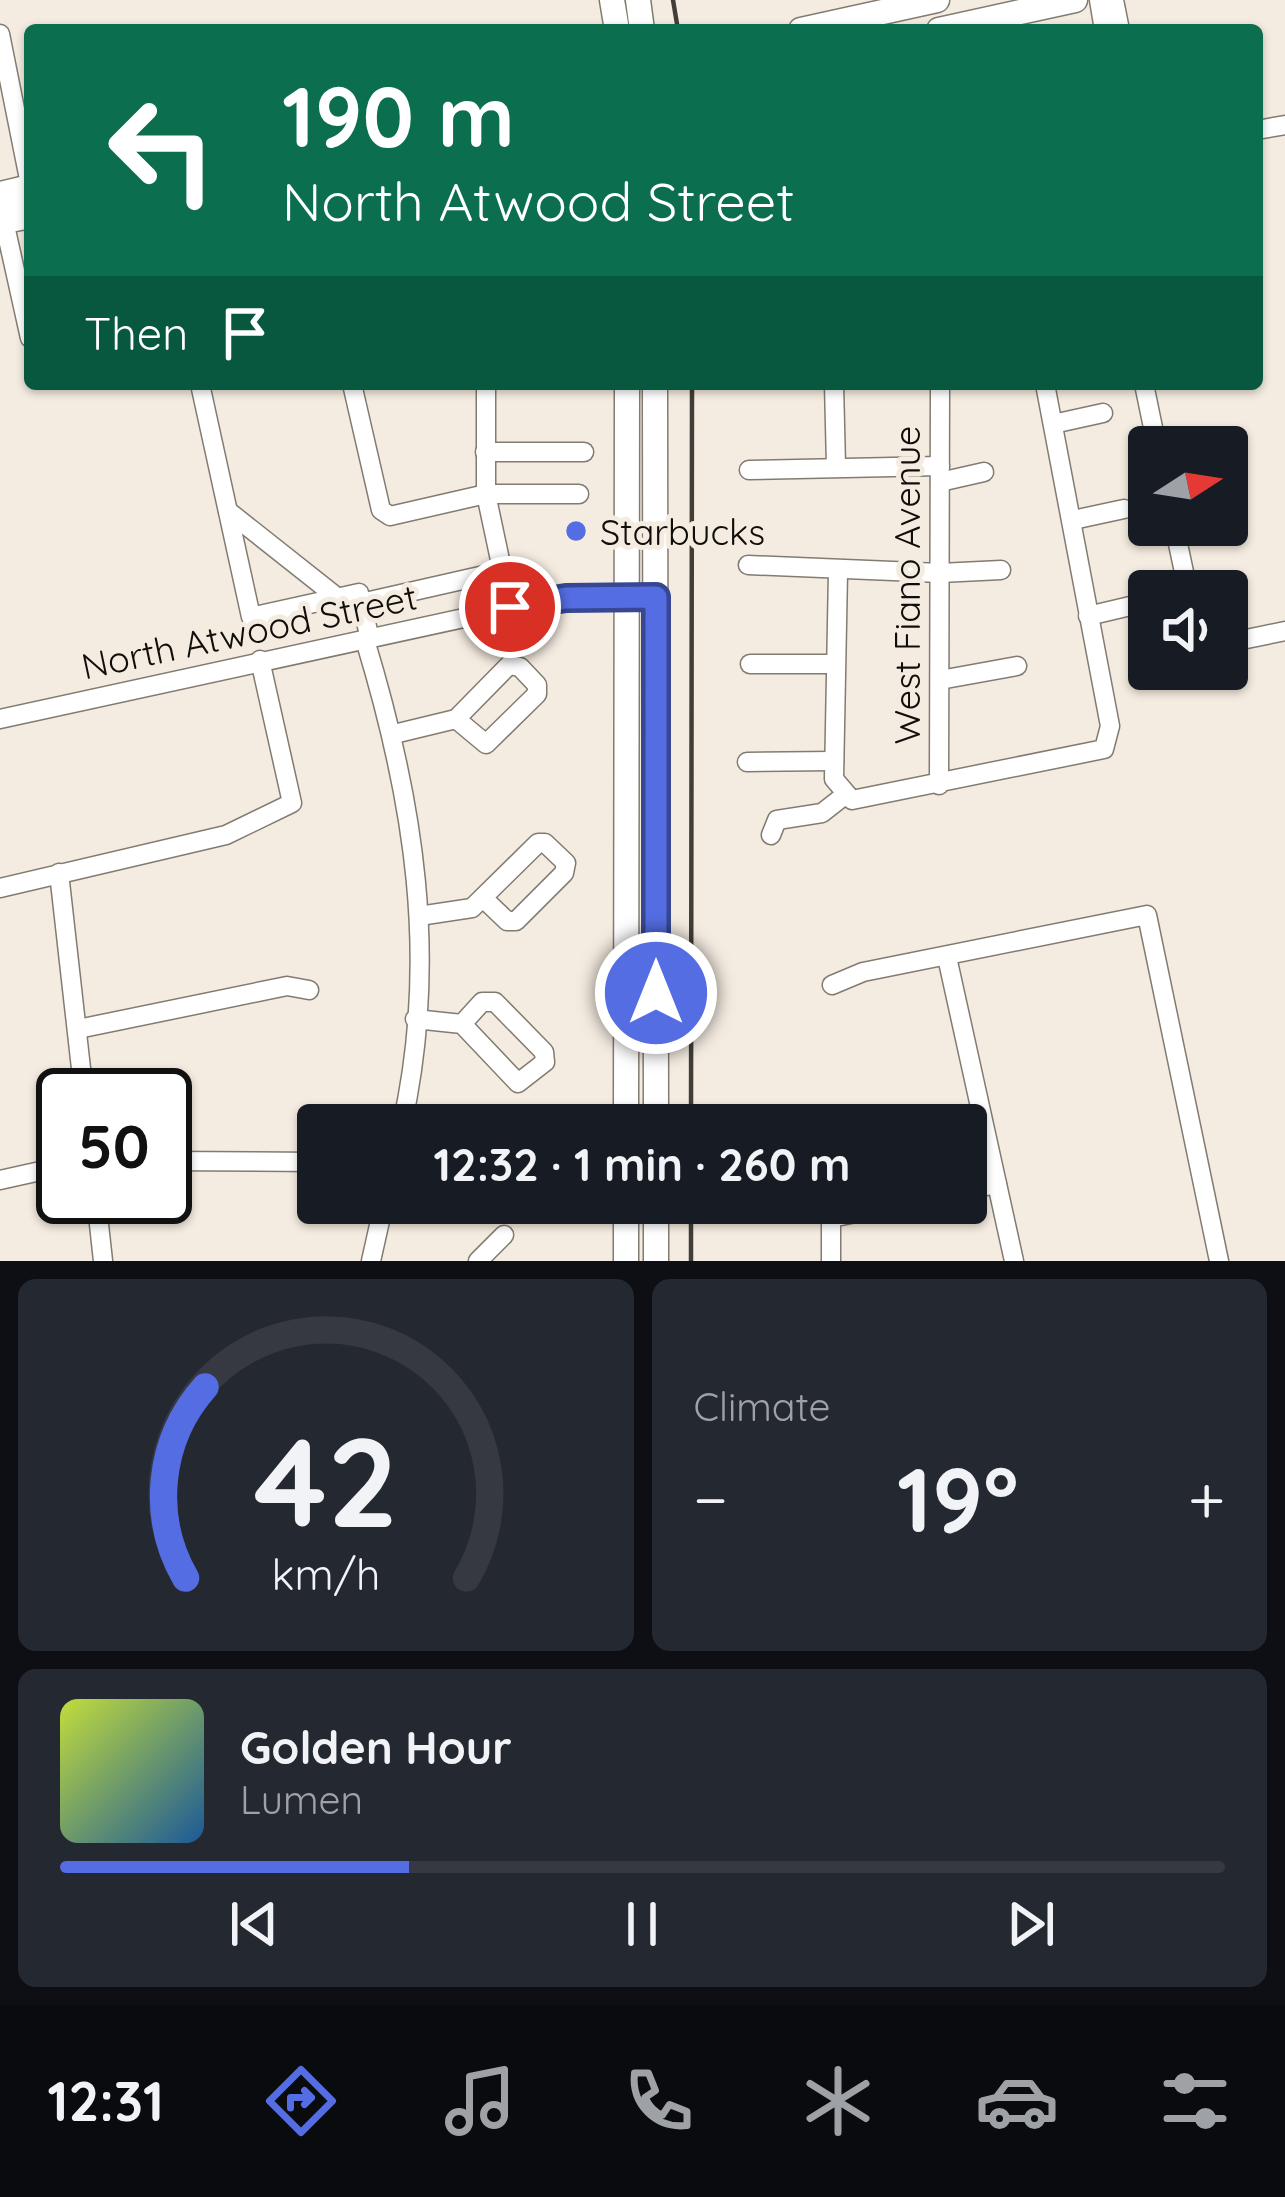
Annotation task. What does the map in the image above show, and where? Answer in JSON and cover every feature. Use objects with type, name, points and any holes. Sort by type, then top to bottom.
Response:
[{"type":"main road","points":[[828,24],[937,0]]},
{"type":"main road","points":[[965,24],[1076,0]]},
{"type":"main road","points":[[626,1104],[627,390]]},
{"type":"main road","points":[[643,390],[644,510],[655,527]]},
{"type":"main road","points":[[655,390],[656,1104]]},
{"type":"main road","points":[[626,1224],[626,1261]]},
{"type":"main road","points":[[656,1224],[656,1261]]},
{"type":"street","points":[[1000,16],[1029,0]]},
{"type":"street","points":[[0,34],[24,156]]},
{"type":"street","points":[[24,196],[1,218],[6,260],[24,313]]},
{"type":"street","points":[[0,311],[22,305]]},
{"type":"street","points":[[201,390],[251,617],[359,593],[415,838],[416,1019],[405,1104]]},
{"type":"street","points":[[353,390],[381,509],[389,516],[486,494],[579,494]]},
{"type":"street","points":[[486,390],[486,494],[510,607]]},
{"type":"street","points":[[834,390],[836,466]]},
{"type":"street","name":"West Fiano Avenue","points":[[939,785],[940,390]]},
{"type":"street","points":[[842,792],[867,801],[1098,751],[1108,744],[1110,727],[1046,390]]},
{"type":"street","points":[[1145,390],[1153,426]]},
{"type":"street","points":[[1053,424],[1103,413]]},
{"type":"street","points":[[485,452],[584,452]]},
{"type":"street","points":[[749,470],[836,466],[940,474],[984,472]]},
{"type":"street","points":[[1073,520],[1124,509]]},
{"type":"street","points":[[228,511],[338,598]]},
{"type":"street","points":[[748,565],[824,565],[838,572],[1001,570]]},
{"type":"street","points":[[361,603],[502,571]]},
{"type":"street","points":[[838,572],[834,761],[842,792]]},
{"type":"street","name":"North Atwood Street","points":[[0,719],[510,607],[656,597]]},
{"type":"street","points":[[1088,616],[1128,607]]},
{"type":"street","points":[[1248,639],[1285,631]]},
{"type":"street","points":[[0,889],[226,835],[292,803],[260,660]]},
{"type":"street","points":[[750,664],[834,664]]},
{"type":"street","points":[[394,734],[456,719],[509,665],[520,667],[537,685],[537,694],[486,744],[456,719]]},
{"type":"street","points":[[940,680],[1017,666]]},
{"type":"street","points":[[747,762],[834,761]]},
{"type":"street","points":[[771,836],[777,820],[822,813],[842,792]]},
{"type":"street","points":[[418,916],[461,913],[483,898],[538,843],[566,863],[564,872],[516,921],[507,921],[483,898]]},
{"type":"street","points":[[59,873],[81,1068]]},
{"type":"street","points":[[832,985],[863,972],[1147,915],[1219,1261]]},
{"type":"street","points":[[947,957],[1014,1261]]},
{"type":"street","points":[[77,1029],[286,986],[309,990]]},
{"type":"street","points":[[416,1019],[462,1024],[518,1083],[545,1062],[544,1052],[495,1002],[482,1002],[462,1024]]},
{"type":"street","points":[[192,1161],[297,1162]]},
{"type":"street","points":[[0,1180],[36,1172]]},
{"type":"street","points":[[987,1186],[997,1184]]},
{"type":"street","points":[[99,1224],[103,1261]]},
{"type":"street","points":[[371,1261],[379,1224]]},
{"type":"street","points":[[831,1224],[831,1261]]},
{"type":"street","points":[[478,1261],[504,1235]]},
{"type":"railway","points":[[673,0],[677,24]]},
{"type":"railway","points":[[691,1104],[692,390]]},
{"type":"railway","points":[[691,1224],[691,1261]]},
{"type":"place","name":"Starbucks","points":[[576,531]]},
{"type":"route","points":[[510,607],[566,598],[656,597],[656,993]]}]
